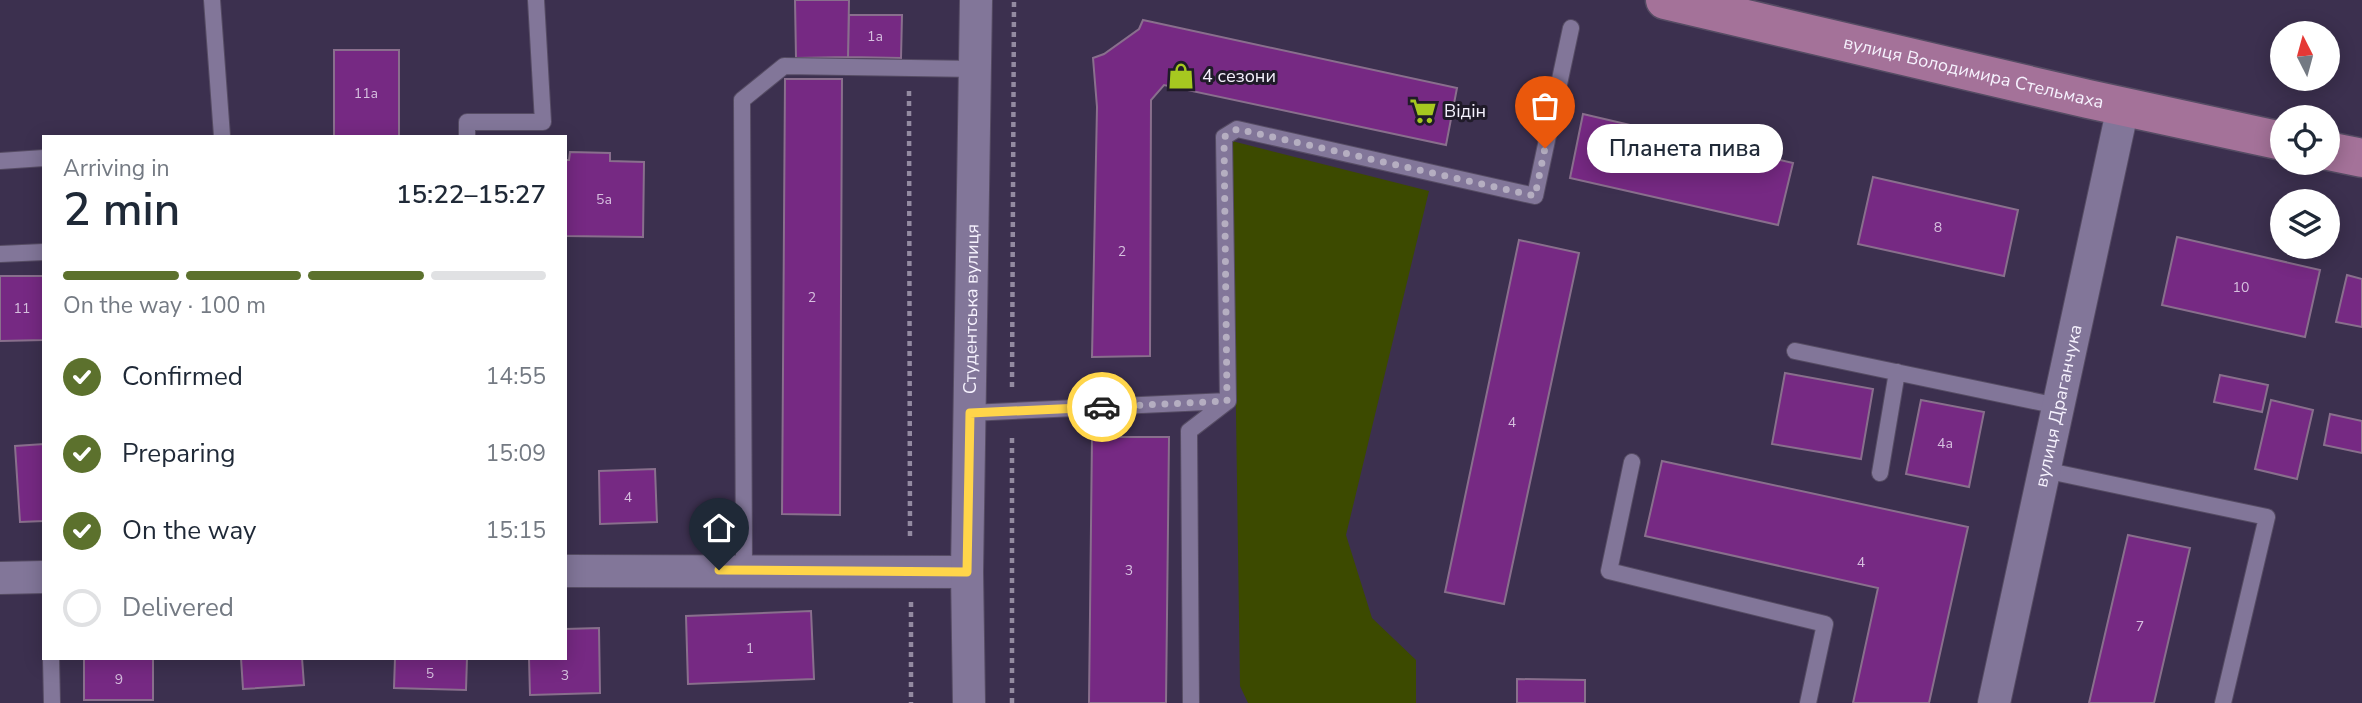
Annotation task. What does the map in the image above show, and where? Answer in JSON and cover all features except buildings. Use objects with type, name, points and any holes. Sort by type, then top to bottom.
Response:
[{"type":"main road","name":"вулиця Володимира Стельмаха","points":[[1665,0],[2123,107],[2270,138]]},
{"type":"main road","points":[[2340,154],[2362,159]]},
{"type":"street","name":"Студентська вулиця","points":[[969,703],[967,572],[976,0]]},
{"type":"street","name":"вулиця Драганчука","points":[[1994,703],[2123,107]]},
{"type":"street","points":[[567,571],[967,572]]},
{"type":"street","points":[[0,578],[42,577]]},
{"type":"lane","points":[[212,0],[222,135]]},
{"type":"lane","points":[[467,135],[467,122],[543,122],[536,0]]},
{"type":"lane","points":[[1227,401],[1224,137],[1237,129],[1535,196],[1571,28]]},
{"type":"lane","points":[[744,570],[742,100],[784,66],[975,69]]},
{"type":"lane","points":[[0,161],[42,158]]},
{"type":"lane","points":[[0,254],[42,252]]},
{"type":"lane","points":[[1795,351],[2058,406]]},
{"type":"lane","points":[[1880,473],[1897,372]]},
{"type":"lane","points":[[970,413],[1227,401]]},
{"type":"lane","points":[[1191,703],[1189,431],[1227,401]]},
{"type":"lane","points":[[1632,462],[1609,571],[1825,624],[1808,703]]},
{"type":"lane","points":[[2044,470],[2267,517],[2223,703]]},
{"type":"lane","points":[[51,660],[52,703]]},
{"type":"path","points":[[1012,397],[1014,0]]},
{"type":"path","points":[[909,68],[911,703]]},
{"type":"path","points":[[1012,424],[1012,703]]},
{"type":"green space","points":[[1232,141],[1429,191],[1346,535],[1372,618],[1416,660],[1416,703],[1248,703],[1240,686]]},
{"type":"way so far","points":[[1102,407],[1227,401],[1224,137],[1237,129],[1535,196],[1545,148]]},
{"type":"place","name":"4 сезони","points":[[1181,76]]},
{"type":"place","name":"Відін","points":[[1423,111]]},
{"type":"place","name":"Планета пива","points":[[1545,148]]},
{"type":"route","points":[[719,570],[967,572],[970,413],[1102,407]]}]
